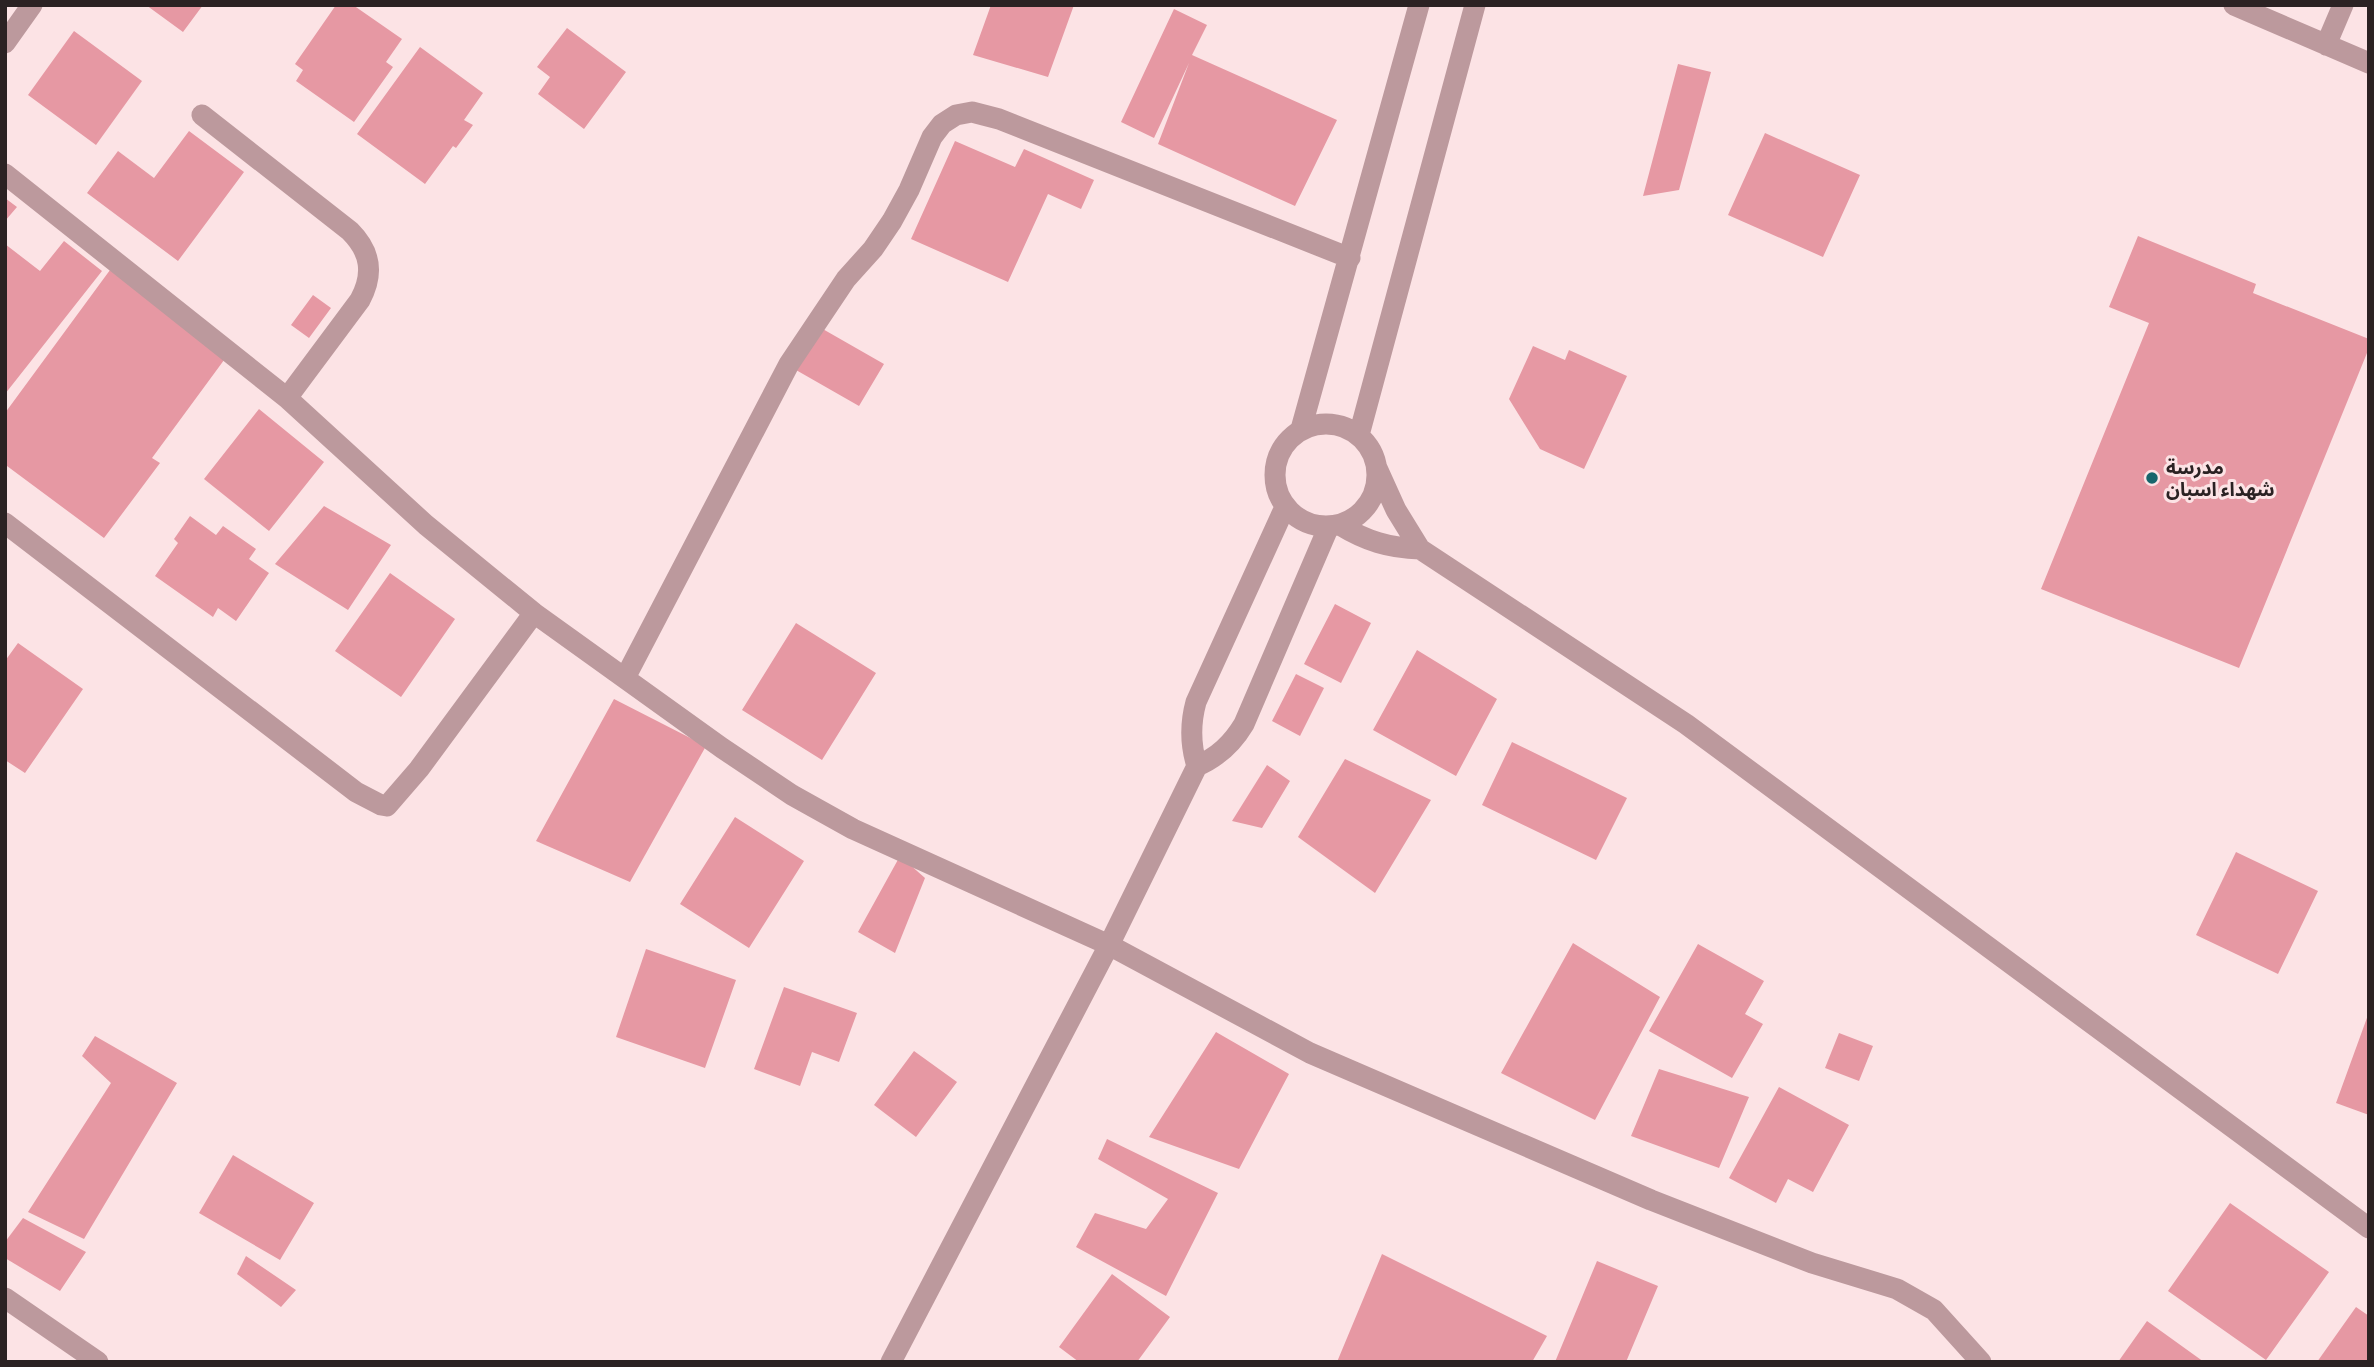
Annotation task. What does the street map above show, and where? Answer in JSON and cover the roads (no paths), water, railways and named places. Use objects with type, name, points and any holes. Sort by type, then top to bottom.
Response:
[{"type":"street","points":[[5,43],[32,5]]},
{"type":"street","points":[[1301,429],[1419,5]]},
{"type":"street","points":[[1359,435],[1475,5]]},
{"type":"street","points":[[2234,5],[2369,63]]},
{"type":"street","points":[[2326,45],[2343,5]]},
{"type":"street","points":[[625,678],[789,364],[826,307],[892,221],[932,137],[942,124],[956,115],[972,112],[999,119],[1350,258]]},
{"type":"street","points":[[202,115],[350,231],[361,242],[368,256],[370,271],[363,293],[287,398]]},
{"type":"street","points":[[5,174],[287,398],[426,525],[534,613],[772,782],[853,829],[1109,945],[1310,1053],[1651,1200],[1812,1263],[1897,1289],[1934,1310],[1981,1362]]},
{"type":"street","points":[[1420,549],[1378,544],[1334,526],[1312,525],[1297,518],[1285,507],[1275,487],[1275,465],[1283,444],[1301,429],[1320,423],[1341,425],[1359,435],[1371,450],[1396,510],[1420,549],[1686,724],[2369,1228]]},
{"type":"street","points":[[891,1362],[1109,945],[1197,766],[1209,761],[1229,745],[1244,724],[1334,526],[1353,518],[1364,509],[1377,484],[1377,468]]},
{"type":"street","points":[[1197,766],[1191,728],[1196,702],[1285,507]]},
{"type":"street","points":[[5,523],[356,792],[381,805],[387,806],[419,769],[534,613]]},
{"type":"street","points":[[5,1298],[97,1362]]},
{"type":"place","name":"مدرسة شهداء اسبان","points":[[2152,478]]}]
